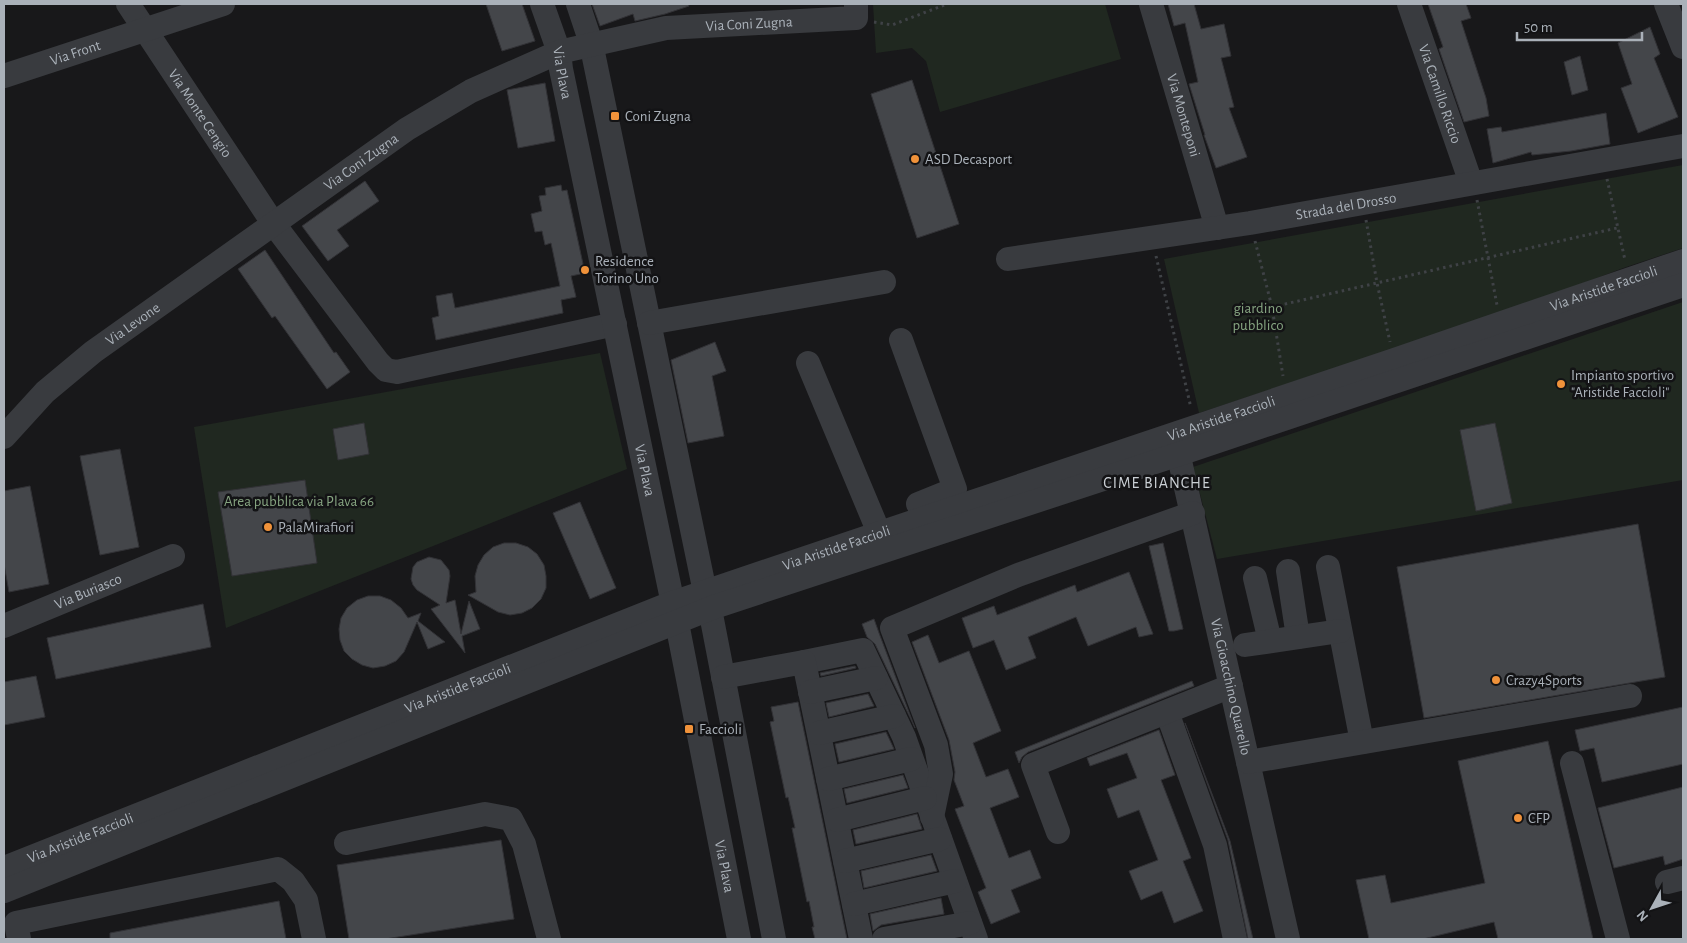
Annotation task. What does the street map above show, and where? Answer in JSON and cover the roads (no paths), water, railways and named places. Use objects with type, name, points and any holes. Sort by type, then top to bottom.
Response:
[{"type":"street","name":"Via Monte Cengio","points":[[128,4],[274,223]]},
{"type":"street","name":"Via Front","points":[[4,76],[223,4]]},
{"type":"street","name":"Via Plava","points":[[542,4],[559,52],[739,939]]},
{"type":"street","points":[[578,4],[591,43],[723,677],[774,939]]},
{"type":"street","name":"Via Monteponi","points":[[1151,4],[1217,228]]},
{"type":"street","name":"Via Camillo Riccio","points":[[1409,4],[1471,183]]},
{"type":"street","points":[[1666,4],[1683,47]]},
{"type":"street","name":"Via Coni Zugna","points":[[274,223],[407,129],[472,91],[559,52],[591,43],[666,28],[856,11]]},
{"type":"street","name":"Strada del Drosso","points":[[1008,259],[1250,223],[1683,146]]},
{"type":"street","points":[[274,223],[378,362],[386,370],[397,372],[615,324]]},
{"type":"street","name":"Via Levone","points":[[4,437],[45,392],[94,352],[274,223]]},
{"type":"street","name":"Via Aristide Faccioli","points":[[1183,438],[1285,396],[1683,261]]},
{"type":"street","points":[[649,323],[884,282]]},
{"type":"street","name":"Via Aristide Faccioli","points":[[4,868],[881,535],[1183,438],[1683,284]]},
{"type":"street","points":[[808,363],[881,535],[955,489],[901,340]]},
{"type":"street","points":[[624,366],[656,358]]},
{"type":"street","name":"Via Gioacchino Quarello","points":[[1183,438],[1193,513],[1288,939]]},
{"type":"street","points":[[929,807],[941,774],[936,745],[892,628],[1018,575],[1193,513]]},
{"type":"street","name":"Via Buriasco","points":[[4,626],[173,556]]},
{"type":"street","points":[[1328,567],[1362,742]]},
{"type":"street","points":[[1288,572],[1298,637]]},
{"type":"street","points":[[1255,578],[1270,641]]},
{"type":"street","name":"Via Aristide Faccioli","points":[[4,891],[674,613]]},
{"type":"street","points":[[1245,645],[1340,631]]},
{"type":"street","points":[[723,677],[863,650],[894,716],[911,759],[973,931],[884,939]]},
{"type":"street","points":[[804,662],[862,939]]},
{"type":"street","points":[[810,692],[876,678]]},
{"type":"street","points":[[1058,832],[1033,765],[1231,686]]},
{"type":"street","points":[[1248,762],[1630,696]]},
{"type":"street","points":[[1167,712],[1215,845],[1235,939]]},
{"type":"street","points":[[819,733],[894,716]]},
{"type":"street","points":[[828,779],[911,759]]},
{"type":"street","points":[[1572,763],[1618,939]]},
{"type":"street","points":[[837,820],[929,807]]},
{"type":"street","points":[[346,843],[485,814],[511,820],[524,844],[549,939]]},
{"type":"street","points":[[846,861],[940,839]]},
{"type":"street","points":[[19,939],[16,923],[278,868],[293,881],[306,900],[314,939]]},
{"type":"street","points":[[854,904],[955,881]]},
{"type":"place","name":"Coni Zugna","points":[[615,116]]},
{"type":"place","name":"ASD Decasport","points":[[915,159]]},
{"type":"place","name":"Residence Torino Uno","points":[[585,270]]},
{"type":"place","name":"Impianto sportivo \"Aristide Faccioli\"","points":[[1561,384]]},
{"type":"place","name":"PalaMirafiori","points":[[268,527]]},
{"type":"place","name":"Crazy4Sports","points":[[1496,680]]},
{"type":"place","name":"Faccioli","points":[[689,729]]},
{"type":"place","name":"CFP","points":[[1518,818]]},
{"type":"district","name":"CIME BIANCHE","points":[[1157,482]]},
{"type":"park label","name":"giardino pubblico","points":[[1258,316]]},
{"type":"park label","name":"Area pubblica via Plava 66","points":[[299,501]]}]
